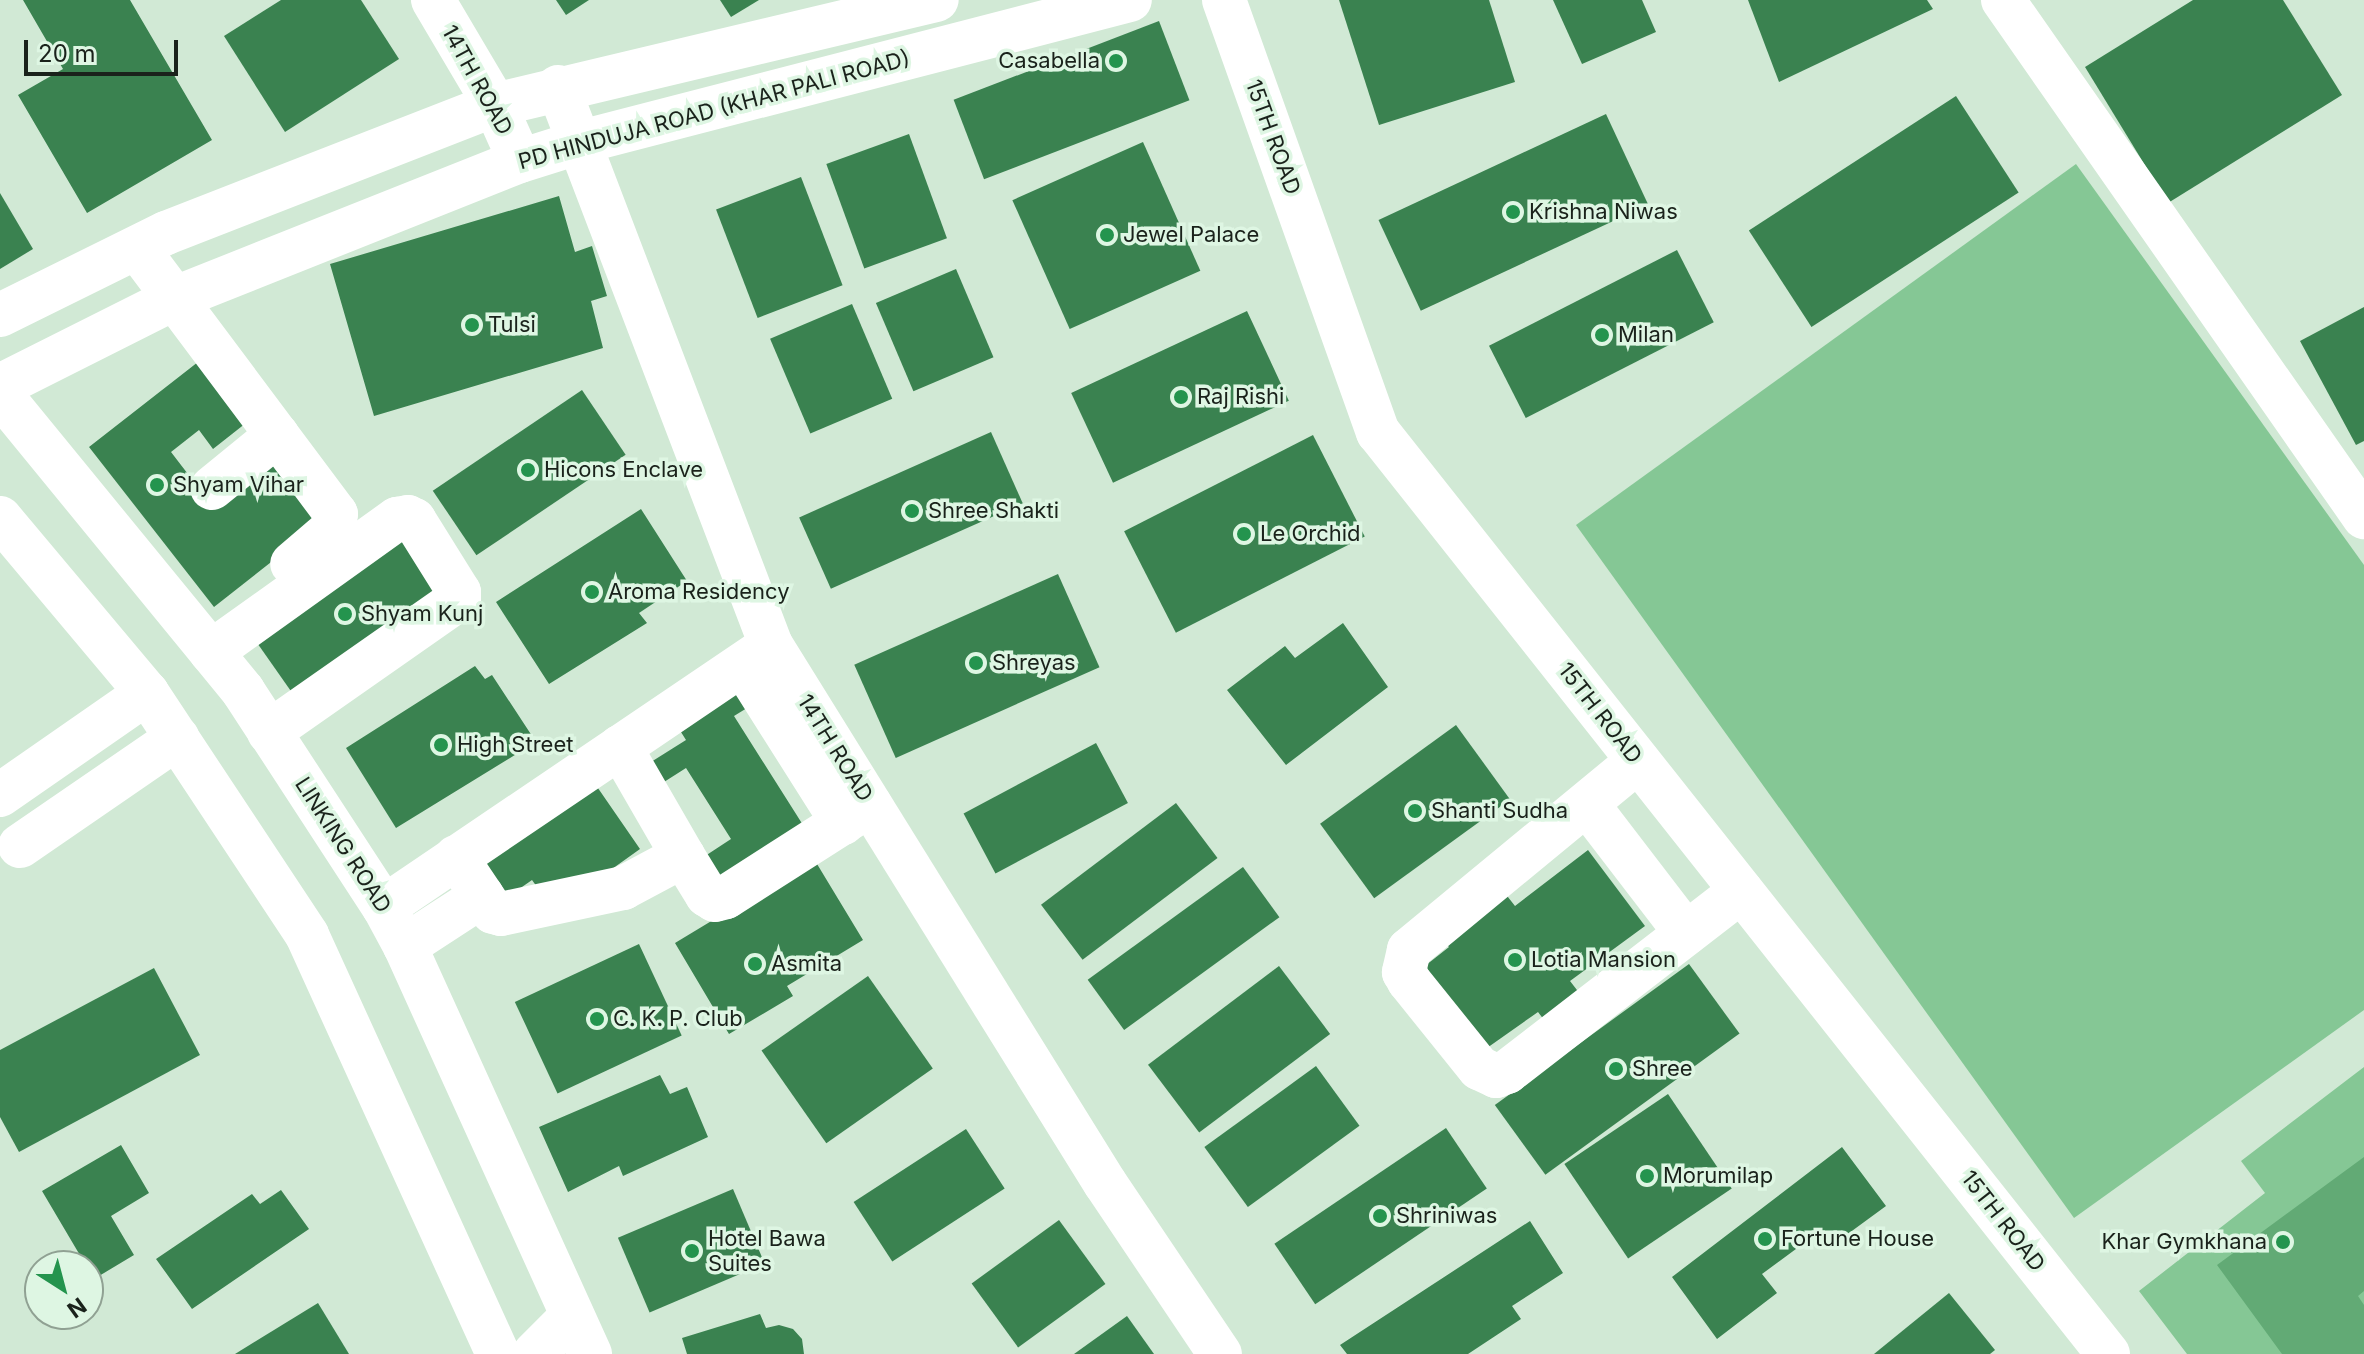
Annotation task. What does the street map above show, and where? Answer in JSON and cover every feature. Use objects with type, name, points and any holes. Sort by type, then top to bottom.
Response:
[{"type":"street","name":"14TH ROAD","points":[[433,0],[495,105],[520,161]]},
{"type":"street","points":[[0,315],[137,248],[495,105],[558,87],[937,0]]},
{"type":"street","name":"PD HINDUJA ROAD (KHAR PALI ROAD)","points":[[0,386],[173,299],[520,161],[577,143],[1130,0]]},
{"type":"street","name":"15TH ROAD","points":[[1224,0],[1378,432],[2108,1354]]},
{"type":"street","points":[[2003,0],[2364,517]]},
{"type":"street","name":"14TH ROAD","points":[[558,87],[757,655],[856,814],[1220,1354]]},
{"type":"street","points":[[137,248],[336,514],[334,528],[205,645]]},
{"type":"street","name":"LINKING ROAD","points":[[0,394],[205,645],[269,732],[384,907],[405,946],[581,1335]]},
{"type":"street","points":[[212,488],[277,435]]},
{"type":"street","points":[[205,645],[397,519],[408,517],[414,520],[459,592],[459,599],[269,732]]},
{"type":"street","points":[[0,518],[147,693],[307,935],[498,1354]]},
{"type":"street","points":[[384,907],[757,655]]},
{"type":"street","points":[[0,795],[147,693]]},
{"type":"street","points":[[20,846],[177,738]]},
{"type":"street","points":[[620,747],[707,895],[715,900],[726,897],[856,814]]},
{"type":"street","points":[[1638,761],[1409,950],[1404,972],[1409,981],[1479,1068],[1496,1076],[1507,1072],[1741,891]]},
{"type":"street","points":[[1587,804],[1686,933]]},
{"type":"street","points":[[456,857],[493,912],[501,914],[623,888],[683,856]]},
{"type":"street","points":[[405,946],[482,896]]},
{"type":"street","points":[[534,1354],[581,1335]]},
{"type":"shaded area","points":[[2076,164],[2364,565],[2364,1010],[2074,1218],[1576,525]]},
{"type":"shaded area","name":"Khar Gymkhana","points":[[2364,1067],[2364,1354],[2187,1354],[2139,1291],[2265,1193],[2241,1161]]},
{"type":"shaded area","points":[[2364,1157],[2364,1291],[2358,1296],[2364,1305],[2364,1354],[2282,1354],[2217,1265]]},
{"type":"building","points":[[23,0],[130,0],[212,140],[87,213],[18,95],[63,69]]},
{"type":"building","points":[[281,0],[361,0],[399,59],[285,132],[224,36]]},
{"type":"building","points":[[556,0],[589,0],[566,15]]},
{"type":"building","points":[[720,0],[759,0],[731,17]]},
{"type":"building","points":[[1339,0],[1489,0],[1515,82],[1379,125]]},
{"type":"building","points":[[1553,0],[1642,0],[1656,32],[1582,64]]},
{"type":"building","points":[[1748,0],[1927,0],[1933,9],[1779,82]]},
{"type":"building","points":[[2193,0],[2283,0],[2342,95],[2168,203],[2085,67]]},
{"type":"building","name":"Casabella","points":[[1159,21],[1189,100],[984,179],[954,100]]},
{"type":"building","points":[[1956,96],[2019,192],[1811,327],[1749,231]]},
{"type":"building","name":"Krishna Niwas","points":[[1606,114],[1648,205],[1421,311],[1379,220]]},
{"type":"building","points":[[909,134],[947,238],[864,268],[826,164]]},
{"type":"building","name":"Jewel Palace","points":[[1143,142],[1200,271],[1070,329],[1012,200]]},
{"type":"building","points":[[801,177],[843,285],[758,318],[716,210]]},
{"type":"building","points":[[0,193],[33,249],[0,269]]},
{"type":"building","name":"Tulsi","points":[[559,196],[575,252],[592,246],[607,296],[591,301],[603,348],[374,416],[330,264]]},
{"type":"building","name":"Milan","points":[[1677,250],[1714,322],[1526,418],[1489,346]]},
{"type":"building","points":[[956,269],[994,357],[913,391],[876,303]]},
{"type":"building","points":[[852,304],[892,399],[810,434],[770,339]]},
{"type":"building","points":[[2364,307],[2364,441],[2356,445],[2300,341]]},
{"type":"building","name":"Raj Rishi","points":[[1247,311],[1289,401],[1113,483],[1071,393]]},
{"type":"building","name":"Shyam Vihar","points":[[198,362],[246,423],[213,449],[199,430],[171,452],[214,508],[275,461],[322,522],[214,607],[89,447]]},
{"type":"building","name":"Hicons Enclave","points":[[582,390],[626,455],[476,555],[433,491]]},
{"type":"building","name":"Shree Shakti","points":[[991,432],[1023,503],[831,589],[799,517]]},
{"type":"building","name":"Le Orchid","points":[[1313,435],[1365,537],[1176,633],[1124,531]]},
{"type":"building","name":"Aroma Residency","points":[[641,509],[687,581],[639,613],[647,623],[549,684],[496,602]]},
{"type":"building","name":"Shyam Kunj","points":[[394,528],[443,598],[298,701],[248,630]]},
{"type":"building","name":"Shreyas","points":[[1058,574],[1099,667],[896,758],[854,665]]},
{"type":"building","points":[[1343,623],[1388,687],[1286,765],[1227,690],[1285,646],[1295,658]]},
{"type":"building","name":"High Street","points":[[475,666],[485,679],[492,675],[536,742],[396,828],[346,748]]},
{"type":"building","points":[[732,684],[747,708],[734,716],[803,825],[716,886],[699,860],[731,839],[686,768],[664,782],[651,762],[686,740],[674,721]]},
{"type":"building","name":"Shanti Sudha","points":[[1456,725],[1510,799],[1374,898],[1320,824]]},
{"type":"building","points":[[1096,743],[1128,803],[995,873],[964,813]]},
{"type":"building","points":[[591,778],[640,849],[591,884],[537,887],[532,880],[502,901],[474,859]]},
{"type":"building","points":[[1176,803],[1218,858],[1083,960],[1041,905]]},
{"type":"building","name":"Lotia Mansion","points":[[1588,850],[1645,926],[1570,981],[1587,1003],[1551,1029],[1538,1012],[1477,1055],[1416,973],[1449,947],[1441,939],[1504,892],[1515,906]]},
{"type":"building","name":"Asmita","points":[[814,859],[863,940],[787,986],[793,996],[729,1034],[675,943]]},
{"type":"building","points":[[1243,867],[1279,917],[1124,1030],[1088,980]]},
{"type":"building","name":"C. K. P. Club","points":[[639,944],[682,1036],[558,1093],[515,1002]]},
{"type":"building","name":"Shree","points":[[1689,964],[1740,1034],[1545,1175],[1495,1105]]},
{"type":"building","points":[[1279,966],[1330,1034],[1199,1133],[1148,1065]]},
{"type":"building","points":[[154,968],[200,1055],[19,1152],[0,1117],[0,1050]]},
{"type":"building","points":[[868,976],[933,1069],[826,1143],[762,1051]]},
{"type":"building","points":[[1316,1066],[1359,1126],[1248,1207],[1204,1147]]},
{"type":"building","points":[[660,1075],[670,1094],[687,1087],[708,1137],[623,1176],[619,1166],[568,1192],[539,1127]]},
{"type":"building","name":"Morumilap","points":[[1668,1094],[1732,1189],[1628,1258],[1564,1164]]},
{"type":"building","name":"Shriniwas","points":[[1446,1128],[1487,1189],[1315,1304],[1274,1244]]},
{"type":"building","points":[[966,1129],[1005,1189],[892,1262],[854,1202]]},
{"type":"building","points":[[121,1145],[149,1193],[111,1216],[134,1255],[104,1273],[104,1250],[77,1250],[42,1191]]},
{"type":"building","name":"Fortune House","points":[[1842,1147],[1886,1206],[1830,1247],[1819,1232],[1762,1274],[1777,1293],[1717,1339],[1672,1277]]},
{"type":"building","name":"Hotel Bawa Suites","points":[[733,1189],[765,1264],[650,1312],[618,1238]]},
{"type":"building","points":[[281,1190],[309,1229],[192,1309],[156,1259],[252,1194],[260,1204]]},
{"type":"building","points":[[1059,1220],[1105,1284],[1018,1347],[972,1283]]},
{"type":"building","points":[[1530,1221],[1563,1273],[1512,1306],[1521,1319],[1468,1354],[1347,1354],[1340,1345]]},
{"type":"building","points":[[1949,1293],[1995,1350],[1990,1354],[1874,1354]]},
{"type":"building","points":[[318,1303],[349,1354],[235,1354]]},
{"type":"building","points":[[760,1314],[766,1328],[779,1325],[793,1329],[802,1339],[804,1354],[687,1354],[682,1338]]},
{"type":"building","points":[[1127,1316],[1154,1354],[1074,1354]]},
{"type":"place","name":"Casabella","points":[[1116,61]]},
{"type":"place","name":"Krishna Niwas","points":[[1513,212]]},
{"type":"place","name":"Jewel Palace","points":[[1107,235]]},
{"type":"place","name":"Tulsi","points":[[472,325]]},
{"type":"place","name":"Milan","points":[[1602,335]]},
{"type":"place","name":"Raj Rishi","points":[[1181,397]]},
{"type":"place","name":"Hicons Enclave","points":[[528,470]]},
{"type":"place","name":"Shyam Vihar","points":[[157,485]]},
{"type":"place","name":"Shree Shakti","points":[[912,511]]},
{"type":"place","name":"Le Orchid","points":[[1244,534]]},
{"type":"place","name":"Aroma Residency","points":[[592,592]]},
{"type":"place","name":"Shyam Kunj","points":[[345,614]]},
{"type":"place","name":"Shreyas","points":[[976,663]]},
{"type":"place","name":"High Street","points":[[441,745]]},
{"type":"place","name":"Shanti Sudha","points":[[1415,811]]},
{"type":"place","name":"Lotia Mansion","points":[[1515,960]]},
{"type":"place","name":"Asmita","points":[[755,964]]},
{"type":"place","name":"C. K. P. Club","points":[[597,1019]]},
{"type":"place","name":"Shree","points":[[1616,1069]]},
{"type":"place","name":"Morumilap","points":[[1647,1176]]},
{"type":"place","name":"Shriniwas","points":[[1380,1216]]},
{"type":"place","name":"Fortune House","points":[[1765,1239]]},
{"type":"place","name":"Khar Gymkhana","points":[[2283,1242]]},
{"type":"place","name":"Hotel Bawa Suites","points":[[692,1251]]}]
